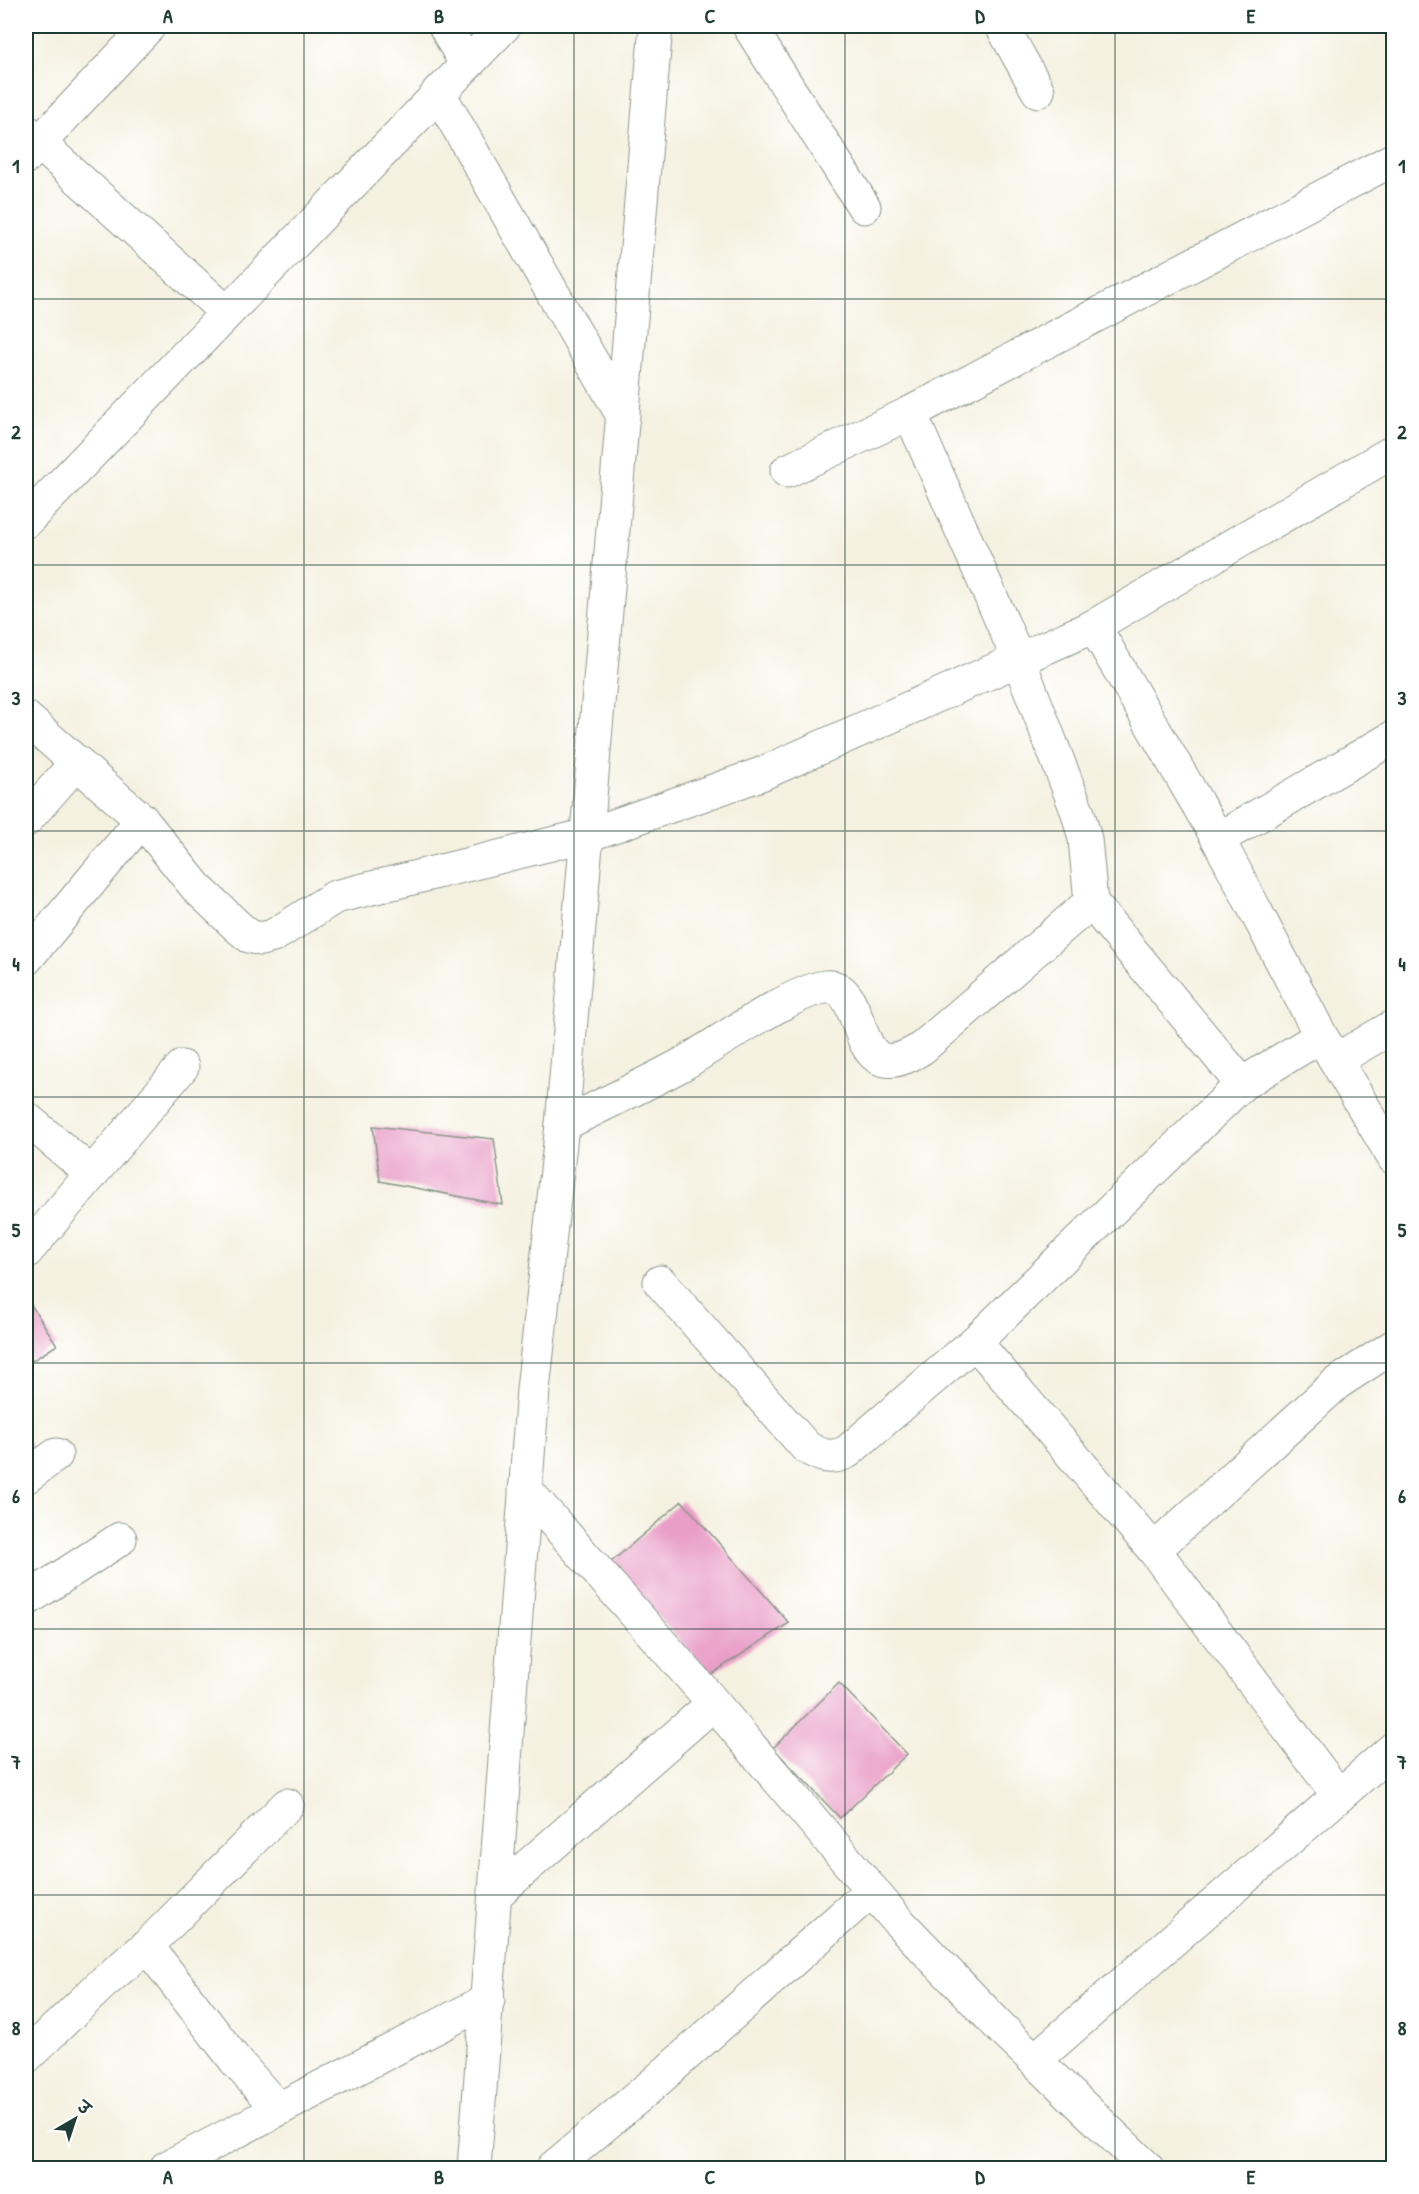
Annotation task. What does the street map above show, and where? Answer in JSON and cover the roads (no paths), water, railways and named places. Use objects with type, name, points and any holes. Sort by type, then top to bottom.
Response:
[{"type":"street","points":[[149,26],[30,144],[226,312]]},
{"type":"street","points":[[445,26],[466,64]]},
{"type":"street","points":[[26,521],[504,26]]},
{"type":"street","points":[[474,2169],[497,1893],[525,1489],[562,1125],[588,835],[656,26]]},
{"type":"street","points":[[749,26],[864,207]]},
{"type":"street","points":[[1002,26],[1038,91]]},
{"type":"street","points":[[438,92],[623,416]]},
{"type":"street","points":[[787,471],[910,413],[1394,159]]},
{"type":"street","points":[[910,413],[1018,658],[1078,813],[1085,839],[1091,902],[1242,1084]]},
{"type":"street","points":[[26,718],[142,820],[196,887],[237,926],[249,936],[261,939],[273,936],[335,897],[588,835],[761,774],[1094,626],[1394,451]]},
{"type":"street","points":[[1094,626],[1218,839],[1328,1048],[1394,1158]]},
{"type":"street","points":[[1218,839],[1394,737]]},
{"type":"street","points":[[26,820],[78,762]]},
{"type":"street","points":[[26,959],[142,820]]},
{"type":"street","points":[[562,1125],[678,1066],[795,997],[827,987],[837,988],[846,995],[868,1048],[885,1059],[905,1059],[922,1048],[1091,902]]},
{"type":"street","points":[[660,1282],[806,1447],[822,1456],[835,1458],[847,1452],[975,1342],[1242,1084],[1328,1048],[1394,1026]]},
{"type":"street","points":[[26,1252],[182,1067]]},
{"type":"street","points":[[26,1118],[92,1174]]},
{"type":"street","points":[[975,1342],[1154,1550],[1339,1796]]},
{"type":"street","points":[[1154,1550],[1337,1383],[1394,1347]]},
{"type":"street","points":[[26,1477],[56,1455]]},
{"type":"street","points":[[525,1489],[872,1890],[1002,2029],[1036,2059],[1147,2169]]},
{"type":"street","points":[[26,1600],[120,1539]]},
{"type":"street","points":[[497,1893],[713,1704]]},
{"type":"street","points":[[1036,2059],[1394,1748]]},
{"type":"street","points":[[26,2057],[104,1982],[147,1946],[287,1805]]},
{"type":"street","points":[[553,2169],[651,2086],[872,1890]]},
{"type":"street","points":[[147,1946],[235,2060],[278,2109]]},
{"type":"street","points":[[166,2169],[488,2000]]}]
